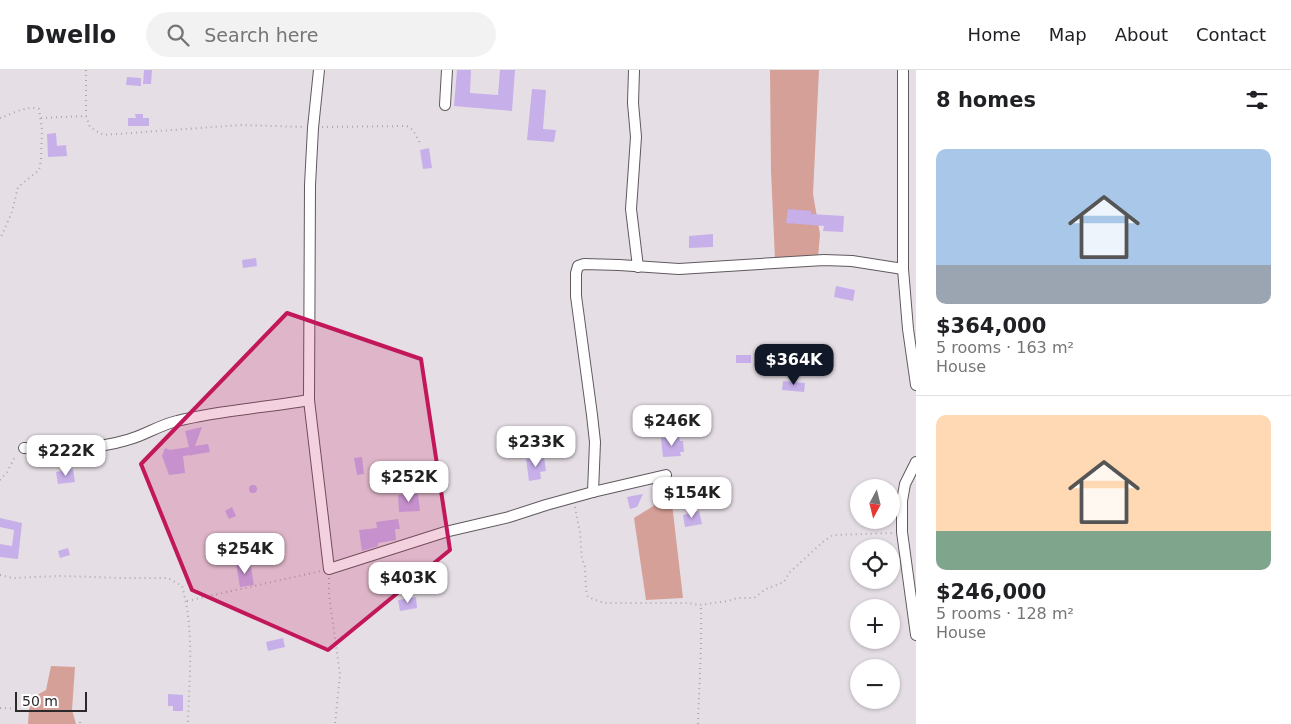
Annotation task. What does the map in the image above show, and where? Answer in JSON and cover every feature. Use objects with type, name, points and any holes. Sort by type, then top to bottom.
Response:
[{"type":"street","points":[[319,70],[310,185],[309,400],[329,569],[445,532],[508,517],[593,492],[666,476]]},
{"type":"street","points":[[445,105],[447,70]]},
{"type":"street","points":[[634,70],[633,103],[636,137],[631,209],[638,267]]},
{"type":"street","points":[[903,70],[904,274],[908,329],[916,386]]},
{"type":"street","points":[[593,492],[595,442],[576,296],[578,266],[584,264],[679,269],[824,260],[852,261],[904,274],[916,280]]},
{"type":"street","points":[[24,448],[70,448],[108,444],[127,440],[175,421],[222,412],[266,408],[309,400]]},
{"type":"street","points":[[916,462],[902,492],[902,532],[916,635]]},
{"type":"path","points":[[86,70],[86,116],[90,127],[103,135],[241,125],[295,125],[313,128],[407,126],[413,130],[420,143]]},
{"type":"path","points":[[0,118],[28,108],[39,109],[42,118],[39,170],[18,187],[12,212],[0,239]]},
{"type":"path","points":[[42,118],[86,116]]},
{"type":"path","points":[[0,480],[16,456],[24,448]]},
{"type":"path","points":[[574,498],[588,597],[604,603],[689,603],[699,605],[737,598],[754,598],[766,589],[784,582],[789,573],[833,535],[902,532]]},
{"type":"path","points":[[186,601],[329,569],[330,595],[340,675],[335,724]]},
{"type":"path","points":[[0,575],[14,578],[60,576],[168,578],[182,586],[186,601],[192,655],[188,724]]},
{"type":"path","points":[[698,724],[702,638],[701,609],[699,605]]},
{"type":"path","points":[[0,708],[20,709]]},
{"type":"highlighted area","points":[[287,313],[421,359],[450,550],[328,650],[192,590],[141,464]]},
{"type":"shaded area","points":[[770,70],[819,70],[813,194],[820,234],[818,258],[775,259],[771,172]]},
{"type":"shaded area","points":[[671,495],[683,598],[646,600],[634,518]]},
{"type":"shaded area","points":[[51,666],[75,667],[72,710],[76,724],[28,724],[29,709],[35,696],[46,690]]},
{"type":"building","points":[[144,70],[152,70],[151,84],[143,84]]},
{"type":"building","points":[[457,70],[471,70],[470,93],[498,95],[500,70],[515,70],[512,111],[454,106]]},
{"type":"building","points":[[127,77],[141,78],[141,86],[126,85]]},
{"type":"building","points":[[532,89],[546,90],[543,129],[556,130],[554,142],[527,140]]},
{"type":"building","points":[[135,114],[143,114],[143,118],[149,118],[149,126],[128,126],[128,118],[136,118]]},
{"type":"building","points":[[56,133],[57,146],[66,145],[67,156],[48,157],[47,134]]},
{"type":"building","points":[[429,148],[432,168],[423,169],[420,150]]},
{"type":"building","points":[[788,209],[811,211],[811,214],[844,216],[843,232],[823,231],[824,226],[786,223]]},
{"type":"building","points":[[713,234],[713,247],[689,248],[689,236]]},
{"type":"building","points":[[256,258],[257,266],[243,268],[242,260]]},
{"type":"building","points":[[836,286],[855,290],[853,301],[834,297]]},
{"type":"building","points":[[736,355],[751,355],[751,363],[736,363]]},
{"type":"building","points":[[783,381],[805,383],[804,392],[782,390]]},
{"type":"building","points":[[648,424],[648,432],[638,432],[637,425]]},
{"type":"building","points":[[202,427],[195,446],[208,444],[210,452],[192,455],[192,457],[191,455],[183,456],[185,473],[169,475],[162,456],[165,448],[170,450],[189,447],[185,431]]},
{"type":"building","points":[[679,437],[680,441],[683,441],[684,452],[680,452],[681,456],[663,457],[661,438]]},
{"type":"building","points":[[362,457],[364,474],[357,475],[354,458]]},
{"type":"building","points":[[544,457],[546,471],[540,472],[541,479],[529,481],[526,459]]},
{"type":"building","points":[[73,469],[75,482],[58,484],[56,472]]},
{"type":"building","points":[[253,485],[257,489],[253,493],[249,489]]},
{"type":"building","points":[[418,494],[420,511],[399,512],[398,495]]},
{"type":"building","points":[[643,494],[637,507],[630,509],[627,497]]},
{"type":"building","points":[[232,507],[236,516],[229,519],[225,511]]},
{"type":"building","points":[[699,511],[702,524],[685,527],[683,515]]},
{"type":"building","points":[[0,518],[22,523],[18,559],[0,557],[0,544],[12,546],[14,530],[0,527]]},
{"type":"building","points":[[398,519],[400,529],[395,529],[396,540],[378,543],[378,546],[362,551],[359,530],[377,528],[376,522]]},
{"type":"building","points":[[68,548],[70,555],[60,558],[58,551]]},
{"type":"building","points":[[245,563],[246,568],[251,567],[254,585],[240,587],[236,564]]},
{"type":"building","points":[[416,597],[417,608],[400,611],[398,600]]},
{"type":"building","points":[[283,638],[285,647],[268,651],[266,642]]},
{"type":"building","points":[[168,694],[183,695],[183,711],[173,711],[173,706],[168,706]]}]
